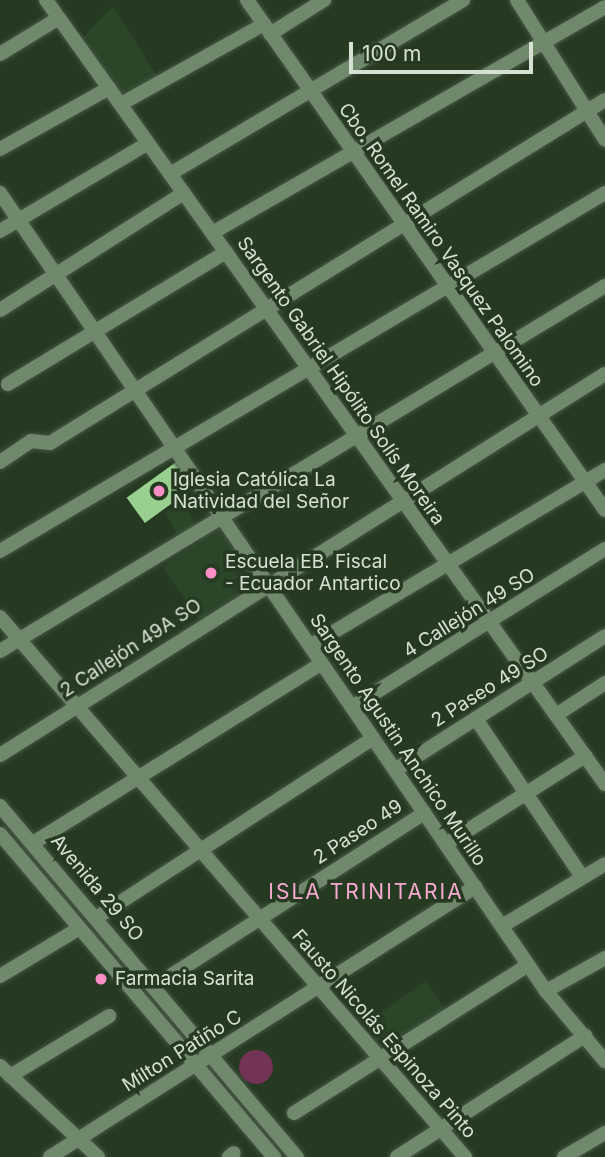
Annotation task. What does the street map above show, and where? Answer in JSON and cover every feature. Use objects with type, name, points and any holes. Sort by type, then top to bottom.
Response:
[{"type":"street","name":"Sargento Gabriel Hipólito Solís Moreira","points":[[46,0],[533,684],[585,756],[603,776]]},
{"type":"street","name":"Cbo. Romel Ramiro Vasquez Palomino","points":[[247,0],[309,93],[605,510]]},
{"type":"street","points":[[121,104],[324,0]]},
{"type":"street","points":[[170,173],[463,0]]},
{"type":"street","points":[[517,0],[605,140]]},
{"type":"street","points":[[212,233],[351,149],[605,7]]},
{"type":"street","points":[[0,54],[59,18]]},
{"type":"street","points":[[0,149],[109,88]]},
{"type":"street","points":[[0,462],[31,441],[50,443],[401,221],[605,100]]},
{"type":"street","points":[[0,231],[148,143]]},
{"type":"street","name":"Sargento Agustin Anchico Murillo","points":[[0,193],[546,991],[602,1053]]},
{"type":"street","points":[[0,310],[184,193]]},
{"type":"street","points":[[0,551],[445,284],[605,193]]},
{"type":"street","points":[[8,384],[226,252]]},
{"type":"street","points":[[0,651],[493,351],[605,286]]},
{"type":"street","name":"2 Callejón 49A SO","points":[[0,755],[401,498],[536,413],[605,374]]},
{"type":"street","points":[[310,646],[605,470]]},
{"type":"street","name":"4 Callejón 49 SO","points":[[352,707],[491,624],[605,549]]},
{"type":"street","name":"Fausto Nicolás Espinoza Pinto","points":[[0,617],[465,1157]]},
{"type":"street","name":"2 Paseo 49 SO","points":[[395,770],[605,636]]},
{"type":"street","points":[[33,843],[322,663]]},
{"type":"street","points":[[556,715],[605,683]]},
{"type":"street","points":[[476,719],[582,877]]},
{"type":"street","points":[[96,918],[373,738]]},
{"type":"street","points":[[446,844],[585,756]]},
{"type":"street","name":"Avenida 29 SO","points":[[0,806],[297,1157]]},
{"type":"street","name":"2 Paseo 49","points":[[172,975],[424,813]]},
{"type":"street","name":"Avenida 29 SO","points":[[0,834],[274,1157]]},
{"type":"street","points":[[502,926],[605,864]]},
{"type":"street","name":"Milton Patiño C","points":[[50,1157],[198,1066],[475,887]]},
{"type":"street","points":[[0,976],[80,928]]},
{"type":"street","points":[[546,991],[605,958]]},
{"type":"street","points":[[294,1113],[528,965]]},
{"type":"street","points":[[98,1157],[5,1071],[109,1016]]},
{"type":"street","points":[[397,1157],[585,1036]]},
{"type":"street","points":[[564,1157],[605,1133]]},
{"type":"shaded area","points":[[113,6],[159,79],[123,101],[79,41]]},
{"type":"shaded area","points":[[184,503],[196,526],[178,536],[165,513]]},
{"type":"shaded area","name":"Escuela EB. Fiscal - Ecuador Antartico","points":[[222,525],[262,582],[202,624],[162,567]]},
{"type":"shaded area","points":[[425,981],[446,1010],[385,1055],[364,1026]]},
{"type":"shaded area","points":[[256,1050],[268,1055],[273,1067],[268,1079],[256,1084],[244,1079],[239,1067],[244,1055]]},
{"type":"building","name":"Iglesia Católica La Natividad del Señor","points":[[176,462],[194,487],[145,523],[127,498]]},
{"type":"place","name":"Iglesia Católica La Natividad del Señor","points":[[159,491]]},
{"type":"place","name":"Escuela EB. Fiscal - Ecuador Antartico","points":[[211,573]]},
{"type":"place","name":"Farmacia Sarita","points":[[101,979]]},
{"type":"district","name":"ISLA TRINITARIA","points":[[366,892]]}]
